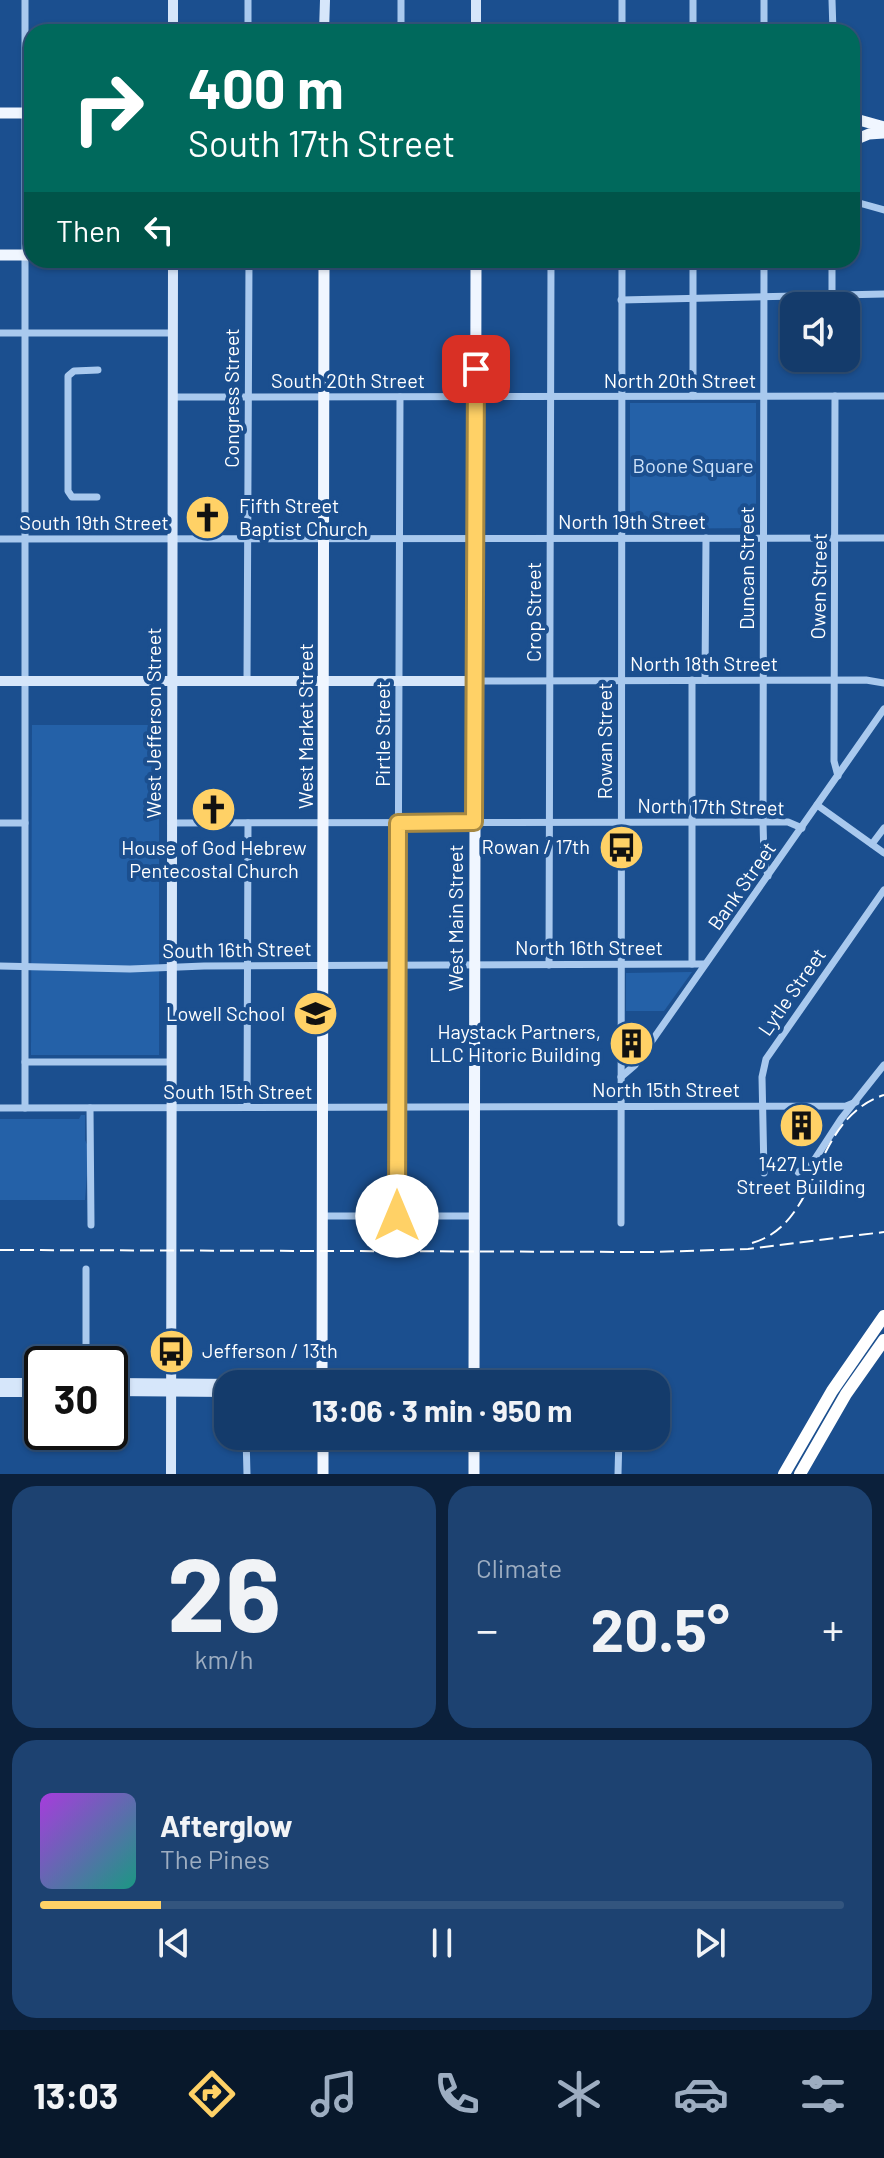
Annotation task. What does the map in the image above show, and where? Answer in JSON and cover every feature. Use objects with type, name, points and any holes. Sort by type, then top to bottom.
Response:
[{"type":"highway","points":[[784,1474],[832,1391],[884,1316]]},
{"type":"highway","points":[[800,1474],[846,1394],[884,1340]]},
{"type":"main road","points":[[0,113],[24,113]]},
{"type":"main road","points":[[860,120],[884,127]]},
{"type":"main road","points":[[860,138],[884,133]]},
{"type":"main road","points":[[0,255],[24,255]]},
{"type":"main road","name":"West Market Street","points":[[322,1370],[324,268]]},
{"type":"main road","name":"West Main Street","points":[[474,1370],[476,268]]},
{"type":"main road","points":[[323,1450],[323,1474]]},
{"type":"main road","points":[[474,1450],[474,1474]]},
{"type":"street","points":[[25,0],[26,24]]},
{"type":"street","points":[[173,0],[173,24]]},
{"type":"street","points":[[248,0],[248,24]]},
{"type":"street","points":[[324,24],[325,0]]},
{"type":"street","points":[[401,0],[401,24]]},
{"type":"street","points":[[476,0],[476,24]]},
{"type":"street","points":[[622,0],[622,24]]},
{"type":"street","points":[[693,0],[693,24]]},
{"type":"street","points":[[764,0],[764,24]]},
{"type":"street","points":[[832,0],[833,24]]},
{"type":"street","points":[[860,203],[884,210]]},
{"type":"street","points":[[25,1108],[28,268]]},
{"type":"street","name":"West Jefferson Street","points":[[171,1474],[173,268]]},
{"type":"street","name":"Congress Street","points":[[247,681],[249,268]]},
{"type":"street","name":"Crop Street","points":[[549,965],[551,268]]},
{"type":"street","name":"Rowan Street","points":[[621,1223],[622,268]]},
{"type":"street","points":[[693,268],[693,396]]},
{"type":"street","name":"Duncan Street","points":[[764,268],[763,822],[764,859],[768,876]]},
{"type":"street","points":[[832,268],[832,292]]},
{"type":"street","points":[[860,294],[884,294]]},
{"type":"street","points":[[621,300],[780,296]]},
{"type":"street","points":[[0,333],[172,333]]},
{"type":"street","points":[[97,497],[72,497],[68,491],[68,376],[74,371],[98,370]]},
{"type":"street","name":"Owen Street","points":[[835,396],[834,761],[838,776]]},
{"type":"street","name":"North 20th Street","points":[[476,397],[884,396]]},
{"type":"street","name":"South 20th Street","points":[[172,397],[476,397]]},
{"type":"street","name":"Pirtle Street","points":[[397,1216],[400,397]]},
{"type":"street","points":[[705,680],[706,538]]},
{"type":"street","name":"North 19th Street","points":[[475,539],[884,538]]},
{"type":"street","name":"South 19th Street","points":[[0,539],[475,539]]},
{"type":"street","points":[[692,680],[692,964]]},
{"type":"street","name":"North 18th Street","points":[[475,681],[834,680],[884,683]]},
{"type":"street","points":[[0,681],[475,681]]},
{"type":"street","name":"Bank Street","points":[[621,1077],[635,1065],[884,709]]},
{"type":"street","points":[[817,805],[884,853]]},
{"type":"street","name":"North 17th Street","points":[[171,823],[788,822],[802,828]]},
{"type":"street","points":[[0,823],[25,823]]},
{"type":"street","points":[[247,1107],[248,823]]},
{"type":"street","points":[[872,844],[884,828]]},
{"type":"street","name":"Lytle Street","points":[[764,1173],[763,1071],[772,1049],[884,890]]},
{"type":"street","name":"North 16th Street","points":[[474,964],[704,964]]},
{"type":"street","name":"South 16th Street","points":[[0,966],[474,964]]},
{"type":"street","points":[[25,1062],[171,1062]]},
{"type":"street","points":[[798,1172],[811,1165],[884,1065]]},
{"type":"street","name":"North 15th Street","points":[[475,1107],[846,1106],[856,1102]]},
{"type":"street","name":"South 15th Street","points":[[0,1108],[475,1107]]},
{"type":"street","points":[[90,1108],[91,1225]]},
{"type":"street","points":[[323,1216],[474,1216]]},
{"type":"street","points":[[86,1269],[86,1346]]},
{"type":"street","points":[[0,1383],[24,1383]]},
{"type":"street","points":[[128,1384],[214,1391]]},
{"type":"street","points":[[128,1390],[214,1385]]},
{"type":"street","points":[[0,1392],[24,1392]]},
{"type":"street","points":[[246,1450],[247,1474]]},
{"type":"street","points":[[618,1474],[619,1450]]},
{"type":"green space","name":"Boone Square","points":[[630,403],[756,403],[756,528],[630,529]]},
{"type":"green space","points":[[32,725],[159,725],[159,1055],[31,1055]]},
{"type":"green space","points":[[692,972],[664,1011],[626,1011],[626,973]]},
{"type":"green space","points":[[85,1115],[85,1140],[89,1149],[85,1200],[0,1200],[0,1119],[79,1119]]},
{"type":"railway","points":[[752,1243],[775,1232],[792,1215],[842,1126],[860,1108],[884,1095]]},
{"type":"railway","points":[[0,1250],[652,1252],[748,1249],[884,1232]]},
{"type":"place","name":"Fifth Street Baptist Church","points":[[208,517]]},
{"type":"place","name":"House of God Hebrew Pentecostal Church","points":[[214,809]]},
{"type":"place","name":"Rowan / 17th","points":[[621,847]]},
{"type":"place","name":"Lowell School","points":[[316,1014]]},
{"type":"place","name":"Haystack Partners, LLC Hitoric Building","points":[[632,1044]]},
{"type":"place","name":"1427 Lytle Street Building","points":[[801,1125]]},
{"type":"place","name":"Jefferson / 13th","points":[[171,1351]]},
{"type":"route","points":[[397,1216],[398,823],[474,822],[476,369]]}]
